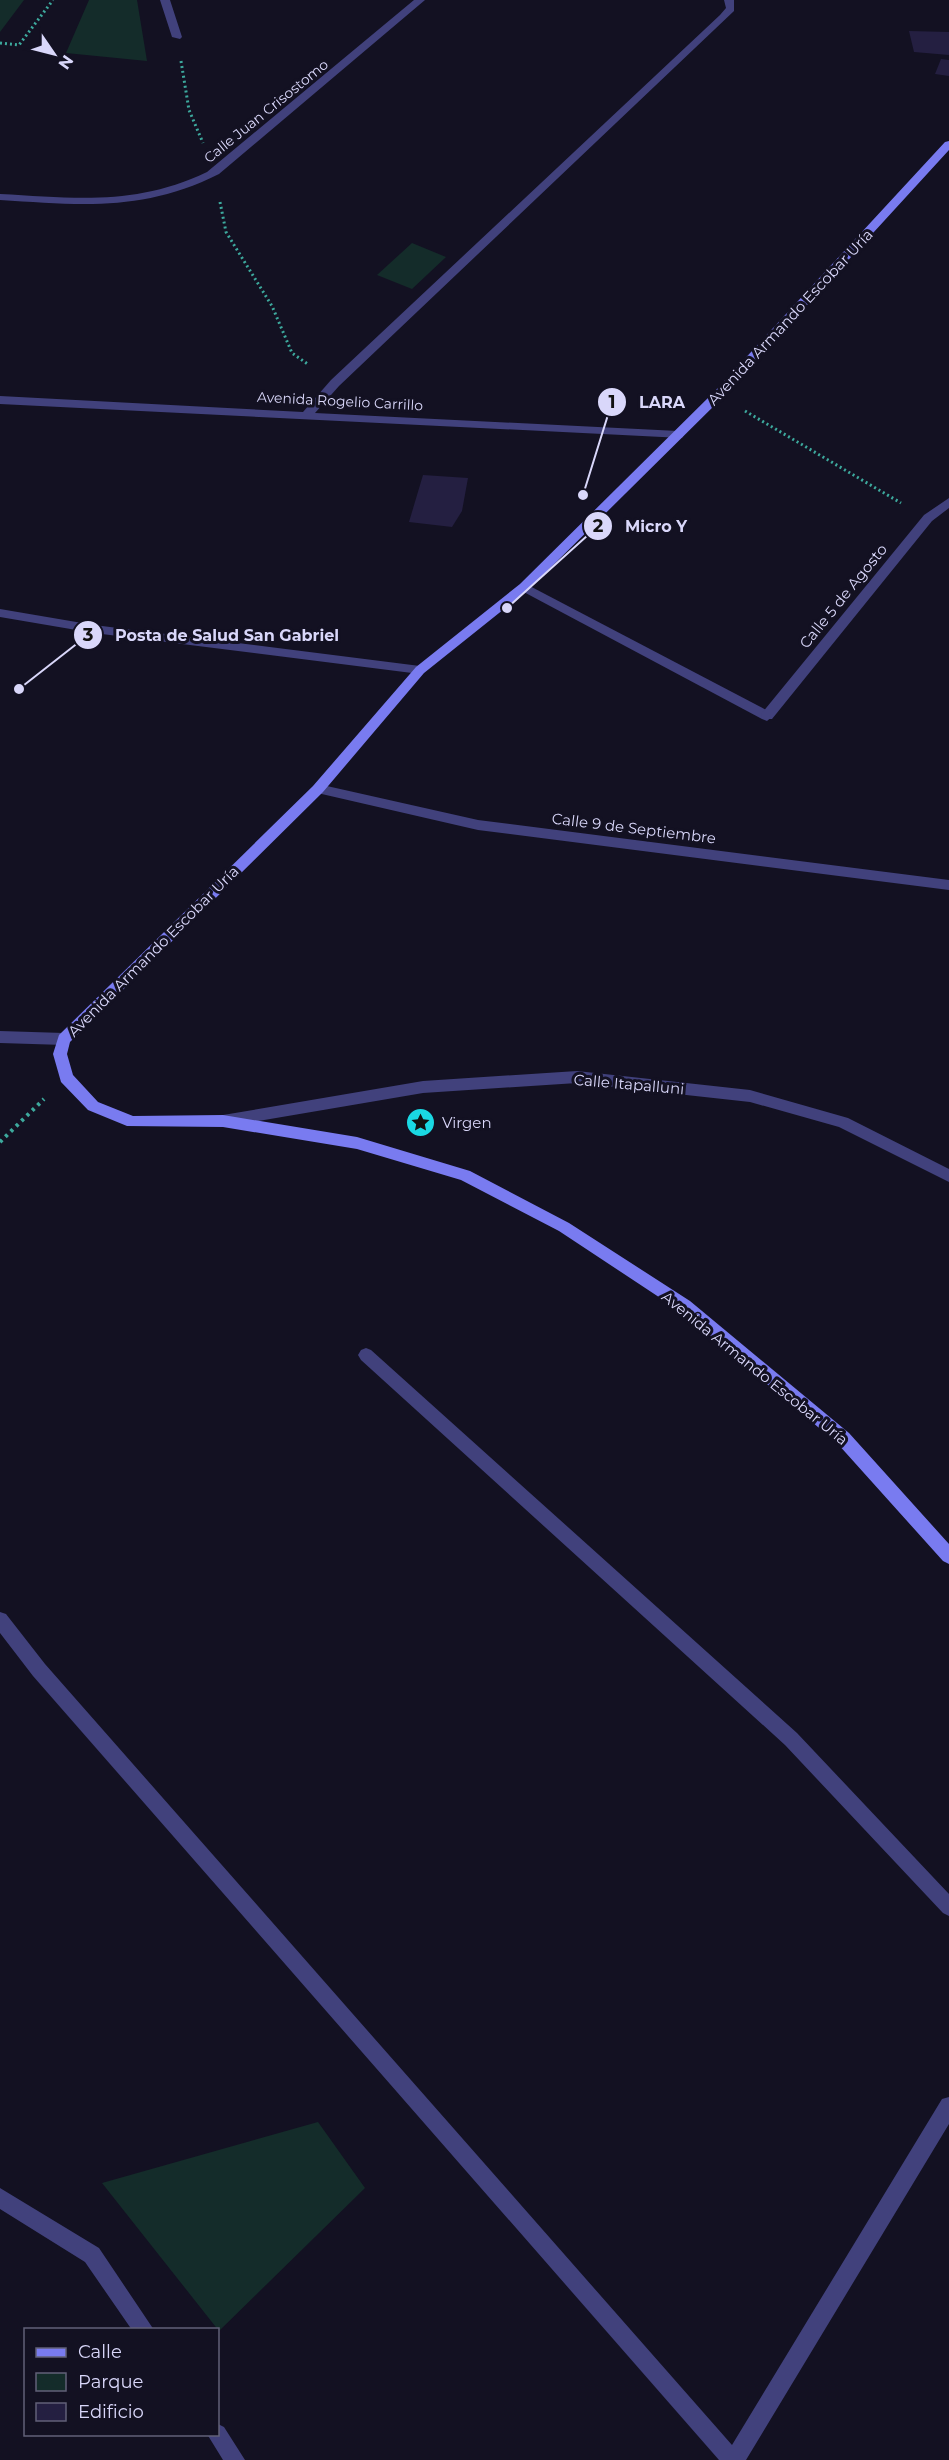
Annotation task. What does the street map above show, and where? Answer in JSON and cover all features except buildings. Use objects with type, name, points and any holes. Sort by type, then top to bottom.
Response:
[{"type":"main road","name":"Avenida Armando Escobar Uría","points":[[949,144],[718,395],[678,435],[524,587],[420,669],[318,789],[64,1038],[60,1054],[66,1078],[93,1106],[132,1122],[223,1121],[357,1143],[465,1175],[564,1227],[685,1306],[843,1438],[949,1556]]},
{"type":"street","points":[[165,0],[177,36]]},
{"type":"street","name":"Calle Juan Crisostomo","points":[[0,197],[95,202],[145,197],[176,189],[215,172],[420,0]]},
{"type":"street","points":[[307,414],[335,383],[723,17],[731,9],[729,0]]},
{"type":"street","name":"Avenida Rogelio Carrillo","points":[[0,400],[307,414],[678,435]]},
{"type":"street","name":"Calle 5 de Agosto","points":[[524,587],[767,716],[928,518],[949,502]]},
{"type":"street","points":[[0,613],[94,629],[420,669]]},
{"type":"street","name":"Calle 9 de Septiembre","points":[[318,789],[478,825],[949,885]]},
{"type":"street","points":[[0,1037],[64,1038]]},
{"type":"street","name":"Calle Itapalluni","points":[[223,1121],[423,1087],[577,1077],[750,1096],[843,1122],[949,1176]]},
{"type":"street","points":[[366,1355],[791,1738],[949,1907]]},
{"type":"street","points":[[0,1620],[39,1670],[733,2460],[949,2106]]},
{"type":"street","points":[[0,2198],[92,2255],[143,2328]]},
{"type":"street","points":[[218,2436],[235,2460]]},
{"type":"path","points":[[0,43],[19,45],[53,0]]},
{"type":"path","points":[[177,36],[189,110],[215,172],[226,232],[272,306],[292,353],[335,383]]},
{"type":"path","points":[[718,395],[928,518]]},
{"type":"path","points":[[0,1142],[66,1078]]},
{"type":"green space","points":[[0,0],[24,0],[0,32]]},
{"type":"green space","points":[[89,0],[137,0],[147,61],[66,53]]},
{"type":"green space","points":[[412,243],[446,257],[412,289],[377,275]]},
{"type":"green space","points":[[318,2122],[365,2188],[219,2331],[219,2328],[217,2328],[102,2183]]},
{"type":"place","name":"LARA","points":[[583,495]]},
{"type":"place","name":"Micro Y","points":[[507,608]]},
{"type":"place","name":"Posta de Salud San Gabriel","points":[[19,689]]},
{"type":"place","name":"Virgen","points":[[421,1122]]}]
